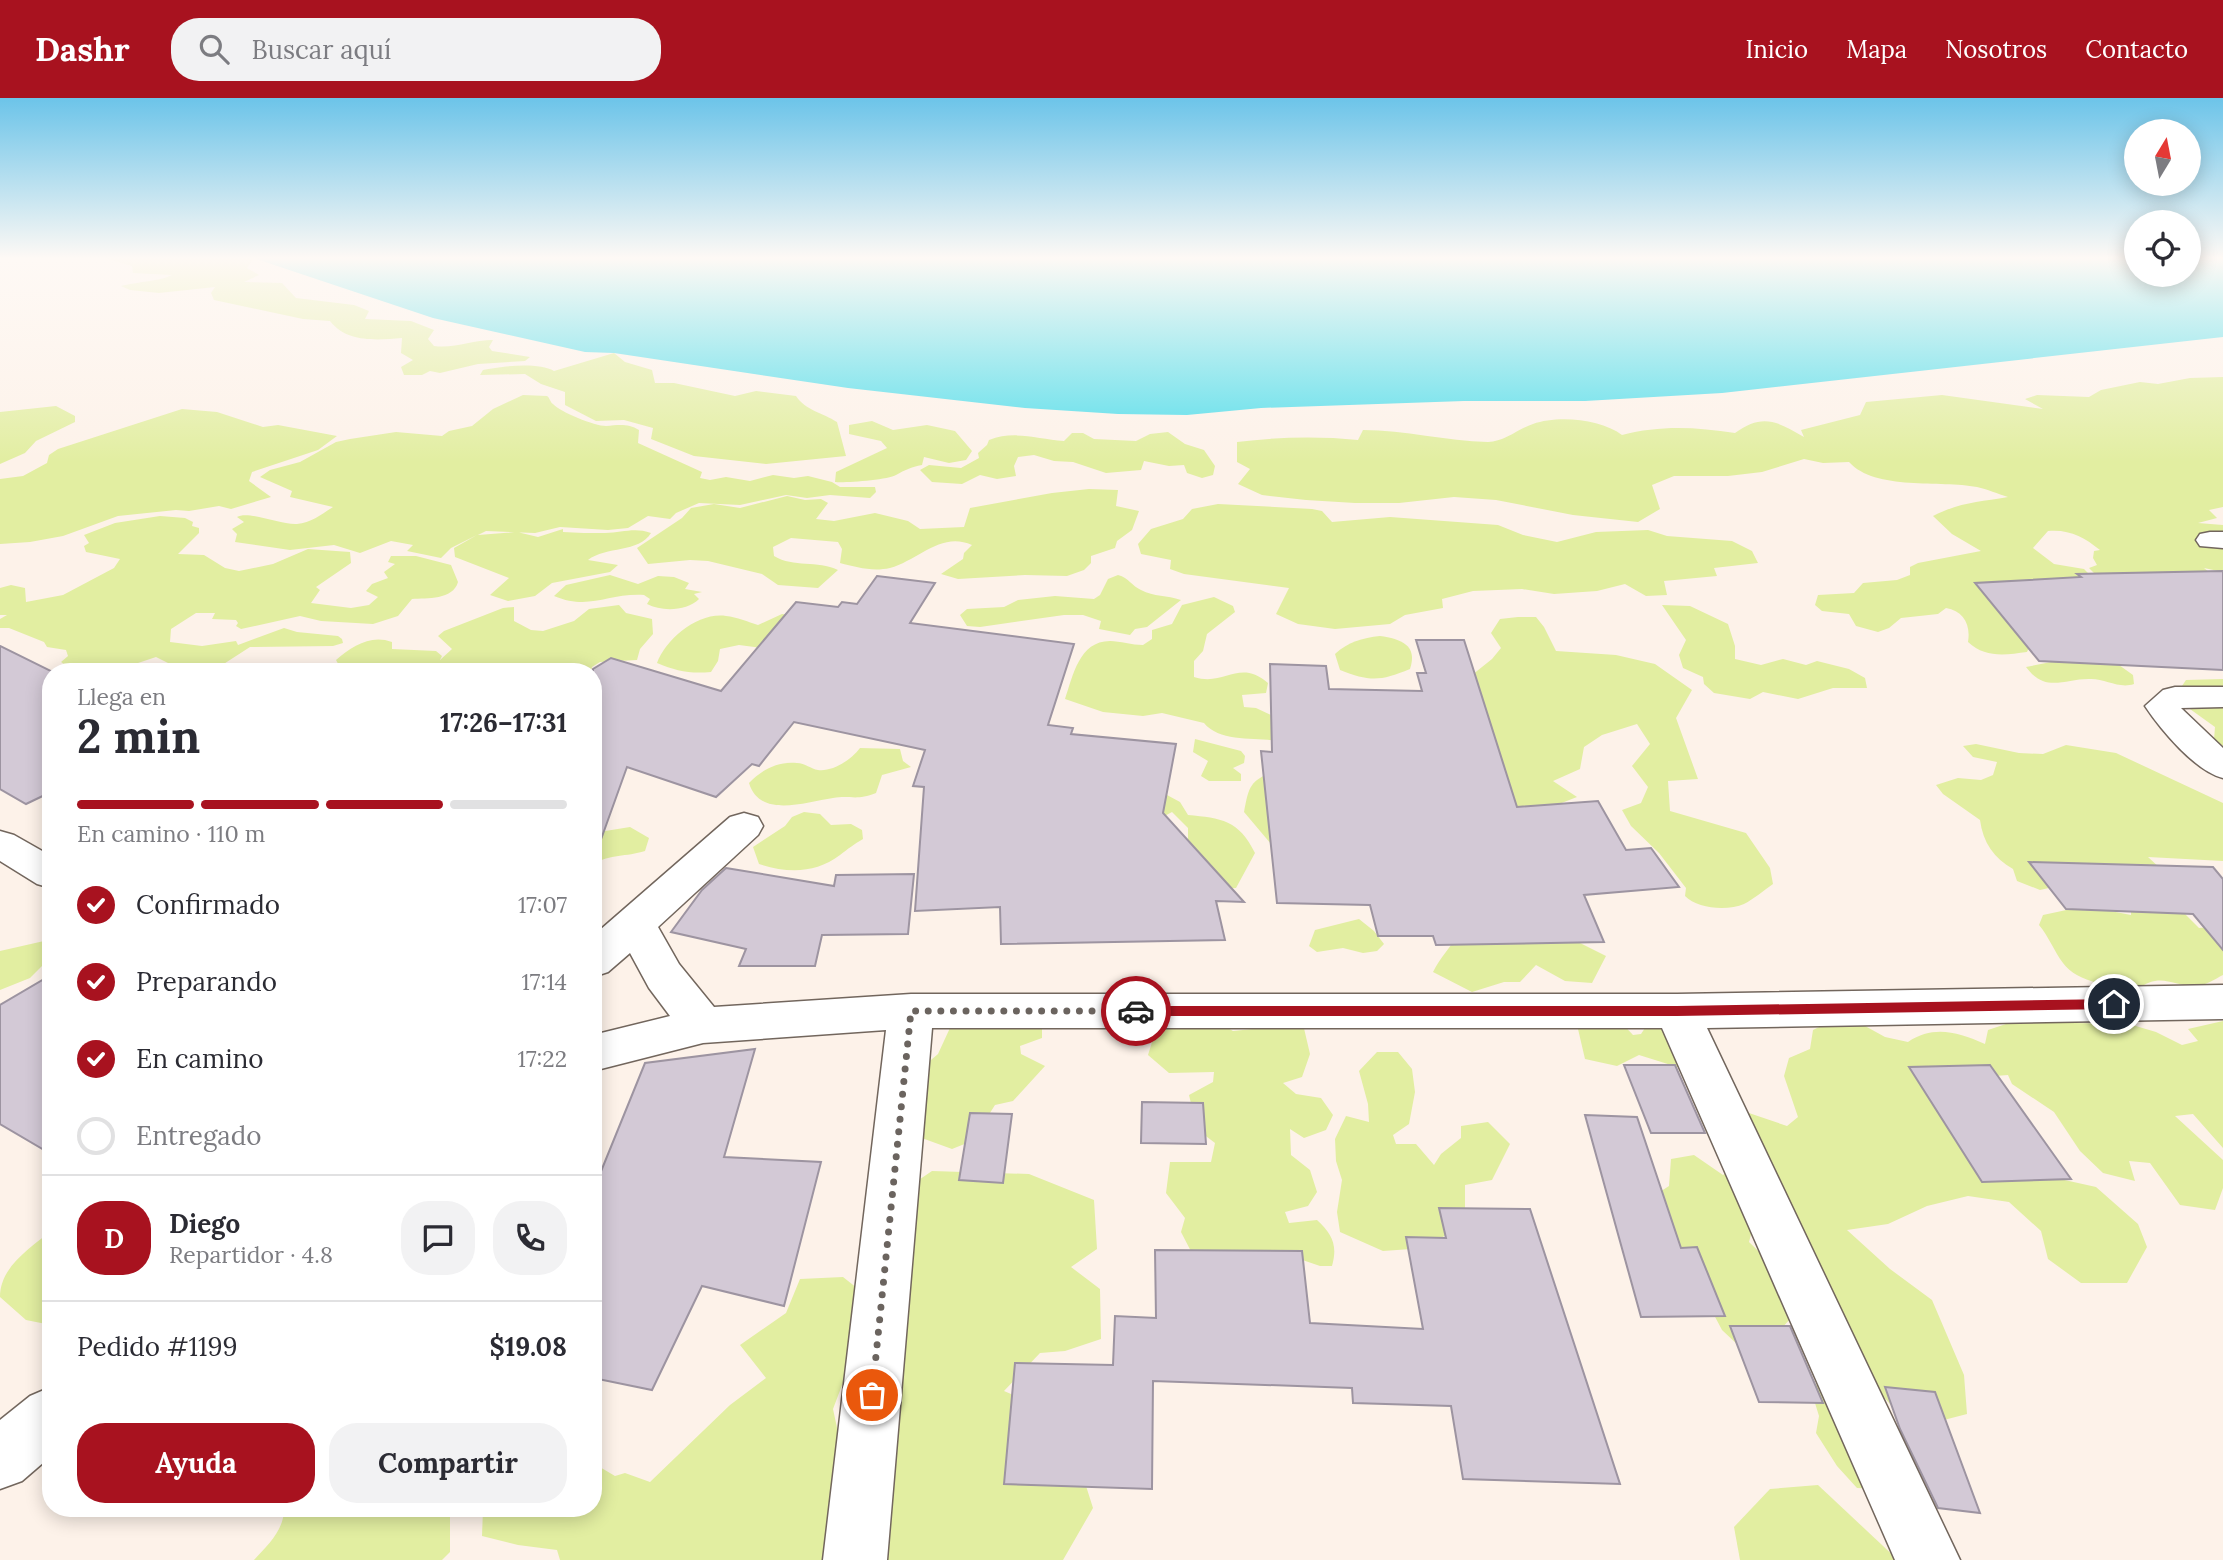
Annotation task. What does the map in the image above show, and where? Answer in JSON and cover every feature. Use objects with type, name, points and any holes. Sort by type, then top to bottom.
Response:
[{"type":"street","points":[[2223,697],[2175,697],[2162,706],[2176,724],[2223,767]]},
{"type":"street","points":[[602,953],[744,826]]},
{"type":"street","points":[[0,844],[42,869]]},
{"type":"street","points":[[635,923],[664,976],[703,1024]]},
{"type":"street","points":[[602,1051],[703,1024],[911,1011],[1677,1011],[2223,1002]]},
{"type":"street","points":[[855,1560],[911,1011]]},
{"type":"street","points":[[1677,1011],[1928,1560]]},
{"type":"street","points":[[0,1459],[42,1424]]},
{"type":"green space","points":[[334,325],[422,325],[434,330],[428,339],[434,346],[493,340],[489,347],[492,351],[530,357],[525,361],[478,364],[440,373],[430,371],[422,375],[404,375],[401,367],[413,360],[401,353],[402,338],[354,337]]},
{"type":"green space","points":[[614,353],[625,362],[652,370],[655,383],[674,383],[735,396],[756,391],[796,396],[809,408],[837,422],[846,456],[766,464],[694,456],[651,439],[653,428],[624,420],[596,421],[565,405],[565,392],[541,384],[525,374],[480,375],[483,370],[500,367],[539,366],[554,371]]},
{"type":"green space","points":[[2223,377],[2223,507],[2209,510],[2217,518],[2198,523],[2223,525],[2223,572],[2204,568],[2215,577],[2095,574],[2089,568],[2097,565],[2093,558],[2094,551],[2100,550],[2076,535],[2063,531],[2048,531],[2033,548],[2054,564],[2084,569],[2095,580],[2031,643],[2027,652],[2011,654],[1988,653],[1975,647],[1968,642],[1965,619],[1946,608],[1938,614],[1901,618],[1889,628],[1878,632],[1856,626],[1849,614],[1822,611],[1815,605],[1818,595],[1854,593],[1863,583],[1897,580],[1910,575],[1910,567],[1918,563],[1981,551],[1952,534],[1933,516],[1961,505],[2008,497],[1977,487],[1891,481],[1860,471],[1849,462],[1823,463],[1804,459],[1762,472],[1728,476],[1674,476],[1652,485],[1660,509],[1638,522],[1573,515],[1496,500],[1454,497],[1399,503],[1306,500],[1262,495],[1238,484],[1250,469],[1237,462],[1237,442],[1252,440],[1358,440],[1363,430],[1488,442],[1500,440],[1543,421],[1567,419],[1603,425],[1622,435],[1678,428],[1735,433],[1762,421],[1777,423],[1804,437],[1801,430],[1860,415],[1866,402],[1942,395],[2043,409],[2025,399],[2037,395],[2089,397],[2101,390],[2140,382],[2158,384],[2190,378]]},
{"type":"green space","points":[[523,395],[547,396],[563,411],[594,424],[627,425],[635,428],[639,430],[638,443],[702,472],[700,478],[710,480],[726,477],[750,481],[773,475],[794,478],[808,476],[832,482],[840,487],[875,487],[876,492],[870,498],[830,495],[807,498],[786,495],[740,505],[699,503],[676,513],[670,519],[648,516],[628,528],[608,530],[560,527],[535,533],[518,532],[538,537],[563,529],[563,532],[573,533],[633,530],[651,533],[639,544],[588,560],[618,565],[610,572],[552,583],[535,596],[508,601],[490,595],[509,578],[455,557],[454,548],[477,535],[451,548],[441,558],[407,551],[413,545],[391,541],[360,553],[334,545],[290,550],[235,542],[237,534],[232,529],[244,522],[237,517],[242,515],[297,524],[312,520],[333,507],[290,497],[292,491],[260,477],[270,470],[300,462],[336,442],[350,439],[396,432],[442,436],[449,431],[472,426],[493,409]],"holes":[[[486,531],[515,532],[478,535]]]},
{"type":"green space","points":[[56,406],[75,416],[75,422],[36,441],[25,453],[0,464],[0,412]]},
{"type":"green space","points":[[182,409],[217,412],[263,427],[278,425],[337,436],[318,450],[252,472],[249,481],[271,497],[231,509],[219,506],[118,516],[63,536],[0,544],[0,479],[23,476],[47,463],[49,455],[58,449]]},
{"type":"green space","points":[[872,421],[893,430],[927,425],[955,431],[972,451],[966,460],[949,463],[924,457],[922,465],[891,477],[835,482],[836,472],[887,448],[881,441],[849,434],[849,425]]},
{"type":"green space","points":[[1168,432],[1185,444],[1204,450],[1215,466],[1213,475],[1202,478],[1187,473],[1184,465],[1169,466],[1144,461],[1141,470],[1106,473],[1073,462],[1054,461],[1034,455],[1018,457],[1014,466],[1016,476],[997,479],[980,475],[962,484],[932,482],[920,470],[929,465],[961,468],[979,458],[978,453],[989,440],[998,437],[1026,436],[1064,441],[1072,433],[1083,433],[1094,439],[1136,441],[1150,434]]},
{"type":"green space","points":[[1089,489],[1118,490],[1116,506],[1139,511],[1132,530],[1117,541],[1115,548],[1091,556],[1091,563],[1084,570],[1067,576],[1025,575],[958,579],[941,574],[963,559],[964,553],[972,545],[961,542],[940,544],[901,564],[877,569],[840,563],[842,549],[838,542],[791,538],[773,547],[774,556],[782,560],[822,565],[838,570],[818,588],[778,585],[762,574],[708,561],[648,564],[637,548],[682,518],[691,508],[714,504],[740,508],[787,496],[805,500],[821,499],[828,503],[816,519],[834,521],[875,513],[908,521],[920,529],[964,527],[970,508]]},
{"type":"green space","points":[[1218,504],[1312,509],[1322,511],[1332,522],[1390,517],[1498,525],[1523,535],[1557,542],[1596,532],[1648,530],[1667,536],[1732,541],[1752,551],[1758,563],[1714,568],[1717,576],[1664,581],[1667,595],[1646,596],[1625,584],[1597,591],[1554,594],[1522,589],[1473,591],[1442,599],[1443,608],[1405,615],[1390,624],[1335,629],[1298,624],[1276,614],[1289,588],[1184,574],[1170,569],[1171,560],[1141,554],[1138,544],[1151,529],[1183,519],[1192,509]]},
{"type":"green space","points":[[160,516],[185,518],[193,522],[192,526],[199,528],[199,533],[178,554],[204,555],[225,568],[239,571],[273,564],[308,549],[350,552],[351,563],[316,587],[320,590],[311,603],[351,608],[369,605],[378,597],[366,591],[372,584],[388,578],[384,572],[395,564],[388,562],[391,556],[416,556],[451,565],[458,582],[451,592],[445,595],[412,599],[398,616],[373,624],[321,621],[300,616],[241,629],[236,626],[236,620],[212,619],[215,613],[196,613],[171,629],[170,642],[202,646],[236,641],[238,645],[284,628],[338,636],[343,643],[333,646],[250,647],[225,663],[168,663],[156,657],[138,663],[62,663],[68,656],[66,650],[47,647],[44,642],[9,628],[0,628],[0,619],[7,615],[0,615],[0,588],[11,585],[25,588],[26,602],[63,595],[114,568],[120,559],[86,552],[84,546],[89,543],[84,535],[115,523]]},
{"type":"green space","points":[[610,575],[638,584],[658,576],[674,577],[689,583],[685,589],[702,592],[694,594],[699,599],[694,603],[674,609],[647,604],[650,599],[644,595],[589,602],[554,596],[566,585]]},
{"type":"green space","points":[[1118,575],[1146,592],[1181,600],[1147,627],[1135,629],[1130,635],[1099,629],[1101,621],[1083,615],[1064,615],[980,627],[967,626],[960,615],[967,609],[1004,607],[1018,600],[1055,596],[1094,599],[1100,595],[1108,579]]},
{"type":"green space","points":[[1214,597],[1233,606],[1235,612],[1207,634],[1203,651],[1194,661],[1194,677],[1215,679],[1249,673],[1268,683],[1266,693],[1242,695],[1244,707],[1256,708],[1273,716],[1282,742],[1230,737],[1211,730],[1204,723],[1162,713],[1143,716],[1103,712],[1065,699],[1079,661],[1091,647],[1110,641],[1143,645],[1152,639],[1152,630],[1172,624],[1182,605]]},
{"type":"green space","points":[[619,605],[626,613],[652,619],[653,634],[640,649],[637,660],[598,663],[338,663],[336,660],[355,646],[377,639],[392,642],[392,649],[436,651],[442,656],[440,660],[452,649],[438,636],[444,631],[503,608],[514,607],[514,621],[531,630],[543,631],[574,621],[589,609]]},
{"type":"green space","points":[[1662,605],[1690,606],[1728,624],[1735,646],[1735,659],[1761,665],[1783,659],[1806,665],[1817,661],[1849,669],[1865,678],[1867,688],[1833,688],[1798,699],[1763,692],[1750,699],[1714,693],[1704,684],[1703,677],[1683,668],[1679,655],[1686,640]]},
{"type":"green space","points":[[782,614],[802,616],[786,651],[739,645],[720,649],[718,661],[711,672],[683,671],[657,663],[675,637],[705,618],[726,616],[758,625]]},
{"type":"green space","points":[[1536,617],[1556,651],[1616,655],[1655,664],[1692,690],[1676,718],[1698,779],[1668,781],[1670,811],[1746,833],[1770,868],[1773,884],[1744,904],[1730,908],[1697,904],[1685,896],[1686,888],[1659,853],[1631,826],[1622,810],[1641,803],[1648,787],[1632,766],[1650,744],[1637,724],[1602,735],[1584,747],[1580,769],[1553,781],[1577,797],[1559,804],[1546,877],[1462,683],[1492,659],[1501,648],[1491,633],[1500,619]]},
{"type":"green space","points":[[1380,636],[1401,641],[1410,649],[1410,669],[1375,678],[1360,677],[1340,670],[1335,654],[1356,641]]},
{"type":"green space","points":[[2061,660],[2119,665],[2133,675],[2134,684],[2123,685],[2091,679],[2048,682],[2033,675],[2026,667]]},
{"type":"green space","points":[[2223,679],[2223,746],[2214,740],[2215,727],[2183,704],[2180,689],[2186,680]]},
{"type":"green space","points":[[1195,739],[1241,751],[1245,756],[1244,763],[1233,768],[1241,774],[1241,781],[1209,781],[1201,776],[1208,761],[1193,752]]},
{"type":"green space","points":[[1976,744],[2019,753],[2043,754],[2066,745],[2116,753],[2223,803],[2223,861],[2148,857],[2174,881],[2177,906],[2199,928],[2223,926],[2223,975],[2199,986],[2160,980],[2136,990],[2097,983],[2069,970],[2039,925],[2043,915],[2085,906],[2131,915],[2131,898],[2062,885],[2040,890],[2017,881],[2013,869],[1990,849],[1980,820],[1943,794],[1936,785],[1958,778],[1981,780],[1993,775],[1997,762],[1973,757],[1963,746]]},
{"type":"green space","points":[[860,748],[900,749],[903,761],[911,767],[882,775],[876,793],[797,805],[773,805],[763,801],[749,783],[765,770],[783,763],[800,763],[818,770],[830,769],[847,760]]},
{"type":"green space","points":[[1278,770],[1299,847],[1271,844],[1244,812],[1253,784]]},
{"type":"green space","points":[[1150,794],[1167,795],[1180,802],[1188,815],[1228,823],[1242,834],[1255,853],[1236,888],[1219,889],[1188,845],[1188,828],[1172,812],[1148,825]]},
{"type":"green space","points":[[804,812],[820,814],[831,825],[851,824],[862,830],[863,839],[830,861],[811,869],[790,870],[759,864],[753,847],[785,826],[792,817]]},
{"type":"green space","points":[[630,827],[649,838],[645,851],[602,861],[602,832]]},
{"type":"green space","points":[[1359,919],[1374,931],[1384,944],[1377,951],[1363,953],[1343,948],[1317,952],[1309,946],[1315,930]]},
{"type":"green space","points":[[1458,933],[1566,936],[1606,956],[1592,983],[1565,981],[1536,965],[1520,982],[1504,982],[1472,992],[1433,972]]},
{"type":"green space","points":[[42,941],[42,966],[30,978],[0,990],[0,951]]},
{"type":"green space","points":[[961,1004],[1042,1019],[1042,1038],[1020,1046],[1021,1054],[1045,1066],[1013,1101],[995,1105],[972,1141],[952,1149],[908,1133],[911,1077],[938,1054]]},
{"type":"green space","points":[[1586,1016],[1616,1017],[1633,1035],[1641,1034],[1651,1019],[1677,1017],[1687,1070],[1639,1055],[1617,1066],[1585,1059],[1578,1029]]},
{"type":"green space","points":[[1835,1019],[1856,1021],[1885,1037],[1908,1042],[1927,1033],[1946,1032],[1985,1044],[1988,1030],[2012,1022],[2129,1024],[2156,1032],[2182,1045],[2198,1041],[2188,1029],[2223,1021],[2223,1148],[2193,1114],[2175,1116],[2223,1160],[2223,1188],[2215,1210],[2180,1205],[2150,1163],[2129,1161],[2135,1181],[2103,1173],[2080,1151],[2054,1112],[2012,1084],[2008,1075],[1970,1078],[2015,1169],[2096,1187],[2138,1224],[2147,1247],[2127,1283],[2081,1283],[2048,1259],[2041,1231],[2009,1202],[1968,1196],[1927,1206],[1888,1224],[1847,1230],[1890,1269],[1932,1300],[1964,1375],[1967,1414],[1940,1421],[1898,1413],[1858,1368],[1753,1227],[1749,1242],[1781,1273],[1793,1316],[1777,1333],[1739,1346],[1722,1330],[1704,1296],[1652,1234],[1638,1206],[1669,1186],[1671,1159],[1694,1155],[1723,1175],[1737,1167],[1743,1111],[1787,1126],[1798,1117],[1784,1076],[1789,1058],[1810,1049],[1813,1030]]},
{"type":"green space","points":[[1215,1021],[1233,1031],[1303,1024],[1310,1054],[1302,1077],[1283,1083],[1296,1094],[1321,1098],[1333,1115],[1326,1130],[1304,1138],[1290,1129],[1291,1155],[1310,1170],[1317,1192],[1308,1206],[1285,1212],[1289,1223],[1317,1220],[1322,1225],[1334,1246],[1332,1266],[1320,1266],[1279,1252],[1196,1261],[1181,1232],[1185,1218],[1166,1193],[1170,1162],[1211,1162],[1215,1143],[1194,1127],[1189,1095],[1213,1082],[1214,1072],[1169,1073],[1148,1055],[1158,1023]]},
{"type":"green space","points":[[1377,1052],[1398,1052],[1412,1069],[1415,1092],[1409,1124],[1393,1135],[1396,1144],[1416,1144],[1434,1165],[1441,1154],[1461,1138],[1461,1126],[1488,1122],[1510,1144],[1492,1180],[1465,1185],[1465,1223],[1425,1248],[1383,1251],[1340,1232],[1337,1212],[1342,1180],[1336,1161],[1335,1139],[1346,1116],[1369,1122],[1368,1104],[1359,1071]]},
{"type":"green space","points":[[932,1171],[1029,1174],[1094,1200],[1097,1249],[1071,1267],[1100,1289],[1101,1339],[1065,1351],[1040,1353],[1004,1391],[1051,1411],[1074,1448],[1093,1508],[1063,1560],[560,1560],[557,1550],[518,1545],[482,1536],[483,1517],[602,1517],[602,1468],[615,1476],[625,1473],[650,1482],[730,1405],[766,1378],[740,1345],[786,1313],[800,1279],[843,1277],[862,1292],[847,1372],[833,1409],[839,1437],[901,1192]]},
{"type":"green space","points":[[42,1238],[42,1323],[26,1320],[0,1297],[1,1286],[10,1268]]},
{"type":"green space","points":[[1824,1377],[1878,1489],[1857,1488],[1837,1466],[1816,1433],[1819,1416],[1811,1390]]},
{"type":"green space","points":[[1818,1485],[1898,1560],[1740,1560],[1734,1527],[1770,1489]]},
{"type":"green space","points":[[283,1517],[450,1517],[450,1552],[442,1560],[254,1560],[270,1543]]},
{"type":"water","points":[[465,325],[2223,325],[2223,337],[1722,393],[1585,401],[1464,401],[1261,408],[1187,415],[1025,408],[848,388],[614,353],[585,352]]},
{"type":"building","points":[[2223,571],[2223,670],[2039,661],[1975,583],[2081,577],[2077,574]]},
{"type":"building","points":[[877,576],[935,583],[910,623],[1074,644],[1048,725],[1073,728],[1071,734],[1176,744],[1163,813],[1244,902],[1216,901],[1225,940],[1001,944],[1000,907],[915,911],[924,787],[913,786],[925,750],[794,722],[759,766],[752,764],[716,797],[627,767],[602,837],[602,664],[611,658],[721,691],[796,602],[838,607],[842,602],[857,604]]},
{"type":"building","points":[[1416,640],[1464,640],[1517,807],[1598,801],[1626,850],[1651,848],[1679,887],[1584,895],[1604,942],[1436,945],[1433,936],[1378,936],[1370,905],[1277,903],[1261,751],[1272,752],[1270,664],[1326,666],[1329,689],[1422,691],[1417,673],[1426,673]]},
{"type":"building","points":[[0,646],[42,667],[42,796],[26,804],[0,789]]},
{"type":"building","points":[[2029,862],[2213,867],[2223,879],[2223,950],[2193,914],[2066,909]]},
{"type":"building","points":[[726,868],[834,886],[836,875],[914,874],[908,934],[822,935],[815,966],[739,966],[746,949],[671,932],[702,890]]},
{"type":"building","points":[[42,980],[42,1149],[0,1124],[0,1005]]},
{"type":"building","points":[[755,1049],[724,1157],[821,1162],[784,1306],[702,1286],[652,1390],[602,1380],[602,1169],[645,1063]]},
{"type":"building","points":[[1624,1065],[1675,1065],[1705,1133],[1651,1133]]},
{"type":"building","points":[[1990,1065],[2071,1179],[1982,1182],[1909,1067]]},
{"type":"building","points":[[1142,1102],[1203,1103],[1206,1144],[1141,1143]]},
{"type":"building","points":[[970,1113],[1012,1114],[1003,1183],[959,1180]]},
{"type":"building","points":[[1585,1115],[1637,1117],[1681,1248],[1697,1247],[1725,1316],[1641,1317]]},
{"type":"building","points":[[1439,1208],[1530,1209],[1620,1484],[1463,1479],[1451,1406],[1353,1403],[1352,1388],[1153,1381],[1152,1489],[1004,1484],[1015,1363],[1113,1365],[1115,1316],[1156,1318],[1155,1250],[1302,1251],[1310,1323],[1423,1329],[1406,1237],[1446,1238]]},
{"type":"building","points":[[1730,1326],[1790,1326],[1823,1403],[1759,1402]]},
{"type":"building","points":[[1885,1387],[1935,1392],[1980,1513],[1938,1508],[1900,1429]]},
{"type":"way so far","points":[[872,1395],[911,1011],[1136,1011]]},
{"type":"route","points":[[1136,1011],[1677,1011],[2114,1004]]}]
